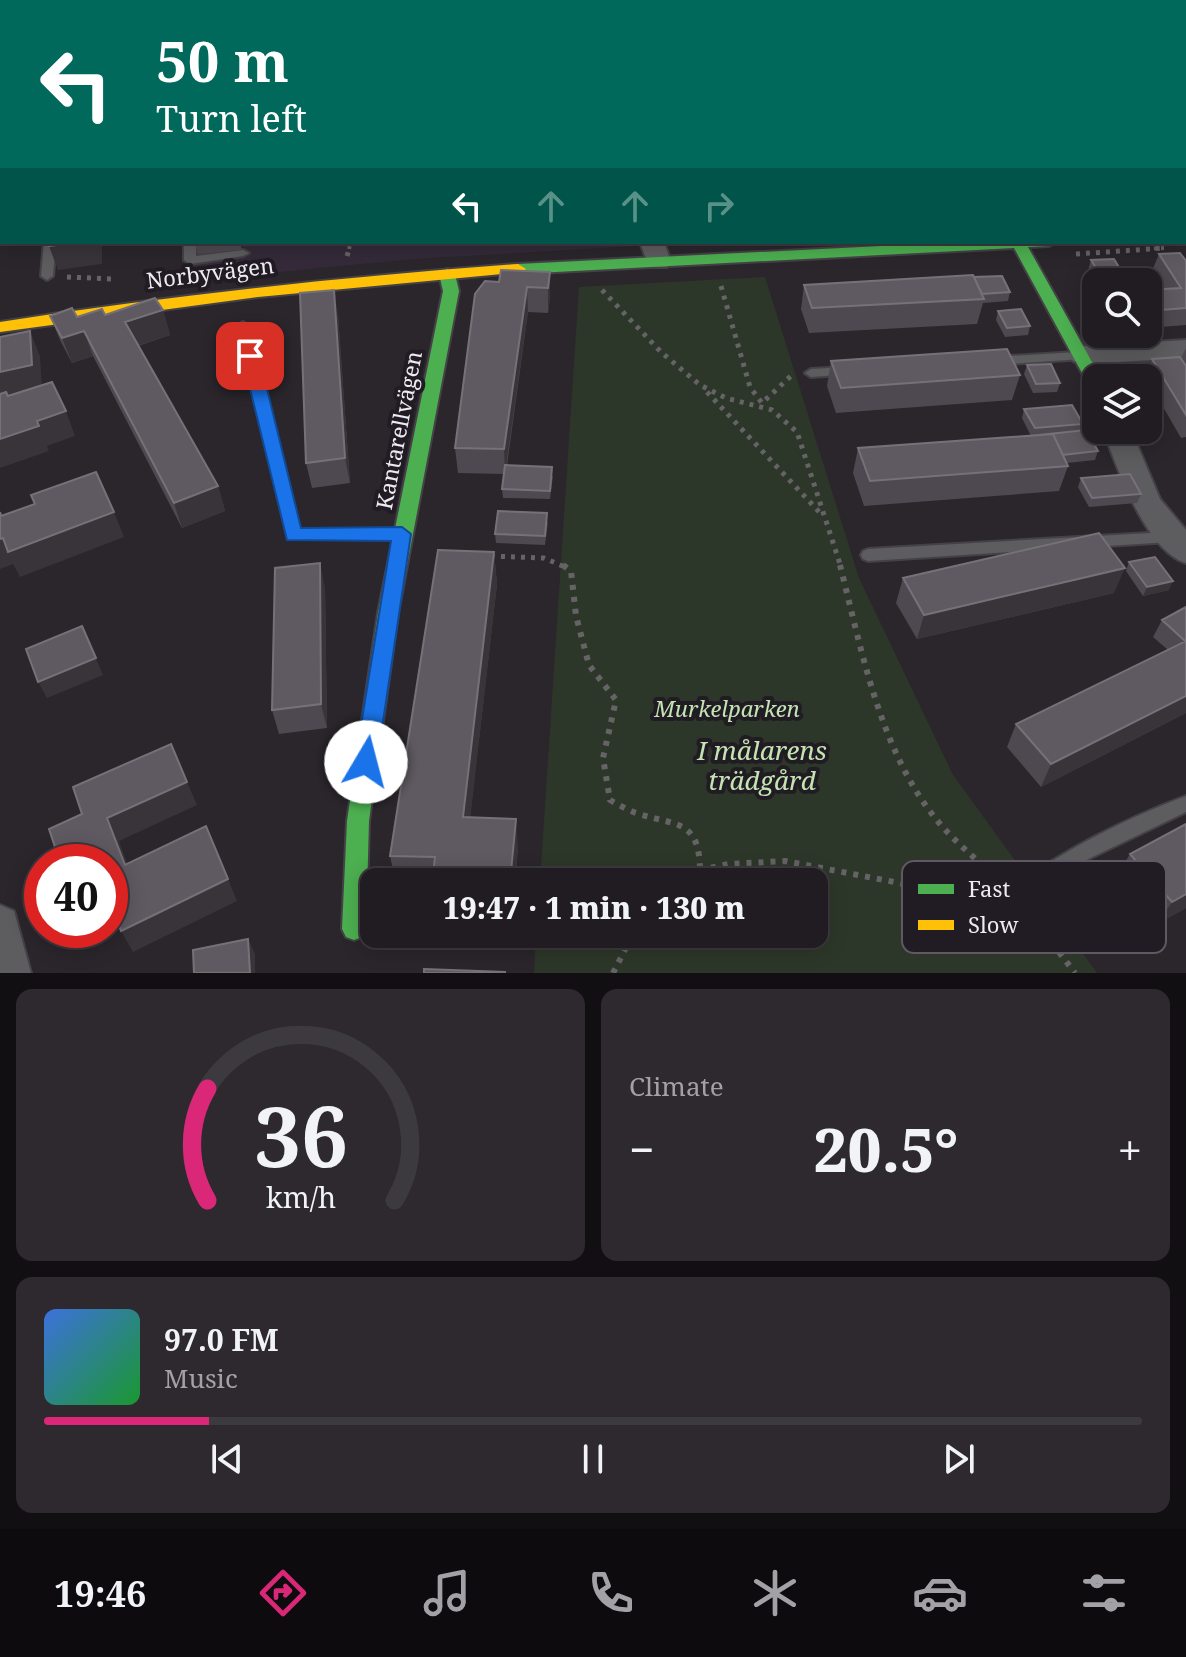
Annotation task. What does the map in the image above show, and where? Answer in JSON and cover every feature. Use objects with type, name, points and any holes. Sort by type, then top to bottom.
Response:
[{"type":"street","name":"Norbyvägen","points":[[0,327],[179,299],[655,252],[978,244]]},
{"type":"street","points":[[1019,244],[1087,364]]},
{"type":"street","name":"Kantarellvägen","points":[[354,929],[358,821],[402,534],[451,291],[447,274]]},
{"type":"street","points":[[1083,355],[1186,349]]},
{"type":"street","points":[[1123,444],[1147,504],[1182,541]]},
{"type":"street","points":[[0,924],[11,973]]},
{"type":"lane","points":[[47,276],[50,244]]},
{"type":"lane","points":[[190,244],[190,260],[243,253]]},
{"type":"lane","points":[[243,326],[293,535],[402,534]]},
{"type":"lane","points":[[977,362],[1083,355]]},
{"type":"lane","points":[[811,373],[856,370]]},
{"type":"lane","points":[[868,555],[1182,541]]},
{"type":"lane","points":[[1070,861],[1186,804]]},
{"type":"path","points":[[347,256],[350,244]]},
{"type":"path","points":[[47,276],[126,279]]},
{"type":"path","points":[[719,281],[750,387],[762,403]]},
{"type":"path","points":[[596,283],[671,360],[701,386],[826,520]]},
{"type":"path","points":[[762,403],[794,374],[811,373]]},
{"type":"path","points":[[701,386],[717,396],[762,403],[784,416],[797,432],[837,551],[869,682],[908,778],[941,825],[978,861]]},
{"type":"path","points":[[475,556],[550,559],[561,561],[571,571],[576,616],[589,665],[616,700],[603,758],[610,800],[638,814],[680,822],[692,832],[701,851],[700,868]]},
{"type":"path","points":[[709,868],[785,861],[827,868]]},
{"type":"path","points":[[828,868],[902,883]]},
{"type":"path","points":[[613,973],[626,948]]},
{"type":"path","points":[[1059,953],[1075,973]]},
{"type":"shaded area","points":[[184,244],[655,245],[414,259],[186,281]]},
{"type":"green space","name":"Murkelparken","points":[[765,277],[859,578],[953,775],[1016,861],[902,861],[902,953],[1082,953],[1097,973],[534,973],[535,948],[828,948],[828,868],[541,868],[579,287]]},
{"type":"building","points":[[1180,253],[1186,261],[1186,308],[1162,310],[1162,289],[1181,288],[1159,254]]},
{"type":"building","points":[[1114,259],[1119,268],[1096,268],[1091,260]]},
{"type":"building","points":[[501,270],[550,272],[548,288],[527,287],[504,449],[455,448],[475,294],[485,281],[499,282]]},
{"type":"building","points":[[973,275],[984,299],[812,308],[804,285]]},
{"type":"building","points":[[1002,276],[1010,292],[982,294],[974,277]]},
{"type":"building","points":[[334,290],[345,458],[306,463],[300,293]]},
{"type":"building","points":[[155,298],[163,310],[125,322],[218,486],[174,503],[84,331],[62,338],[50,316],[72,308],[77,317],[102,309],[105,315]]},
{"type":"building","points":[[1021,309],[1030,326],[1007,328],[998,311]]},
{"type":"building","points":[[30,331],[32,365],[0,372],[0,337]]},
{"type":"building","points":[[1007,349],[1020,375],[841,388],[831,361]]},
{"type":"building","points":[[1180,357],[1186,366],[1186,415],[1162,375],[1162,364],[1155,364],[1152,359]]},
{"type":"building","points":[[1051,364],[1060,383],[1036,384],[1027,365]]},
{"type":"building","points":[[52,382],[66,411],[37,421],[39,426],[0,439],[0,394],[6,392],[8,396]]},
{"type":"building","points":[[1072,405],[1082,424],[1035,428],[1024,409]]},
{"type":"building","points":[[1082,430],[1082,444],[1094,444],[1098,451],[1063,455],[1053,434],[1039,435]]},
{"type":"building","points":[[1053,434],[1068,466],[870,481],[858,448]]},
{"type":"building","points":[[505,465],[552,467],[550,491],[502,489]]},
{"type":"building","points":[[96,472],[114,512],[8,552],[3,538],[0,539],[0,512],[1,516],[35,504],[31,495]]},
{"type":"building","points":[[1130,474],[1141,494],[1092,498],[1081,478]]},
{"type":"building","points":[[498,511],[547,513],[545,536],[495,534]]},
{"type":"building","points":[[1099,533],[1125,568],[924,615],[903,578]]},
{"type":"building","points":[[438,550],[494,552],[463,817],[516,819],[511,868],[434,868],[435,857],[390,856]]},
{"type":"building","points":[[1155,557],[1173,581],[1147,587],[1129,562]]},
{"type":"building","points":[[320,563],[321,704],[272,710],[275,568]]},
{"type":"building","points":[[1186,607],[1186,641],[1185,641],[1162,620]]},
{"type":"building","points":[[82,626],[96,658],[38,682],[26,649]]},
{"type":"building","points":[[1186,641],[1186,696],[1051,764],[1016,724]]},
{"type":"building","points":[[171,744],[187,782],[107,818],[117,844],[54,844],[49,829],[82,814],[73,787]]},
{"type":"building","points":[[1186,824],[1186,894],[1172,902],[1166,895],[1166,861],[1136,861],[1130,854]]},
{"type":"building","points":[[206,826],[228,879],[128,928],[128,864]]},
{"type":"building","points":[[248,939],[250,973],[194,973],[193,950]]},
{"type":"building","points":[[424,969],[505,972],[505,973],[424,973]]},
{"type":"traffic: fast","points":[[518,269],[1010,244]]},
{"type":"traffic: fast","points":[[1019,244],[1085,364]]},
{"type":"traffic: fast","points":[[354,929],[358,821],[388,613],[451,291],[447,274]]},
{"type":"traffic: slow","points":[[0,327],[258,292],[518,269]]},
{"type":"route","points":[[250,356],[293,535],[402,534],[366,762]]},
{"type":"park label","name":"I målarens trädgård","points":[[762,765]]}]
